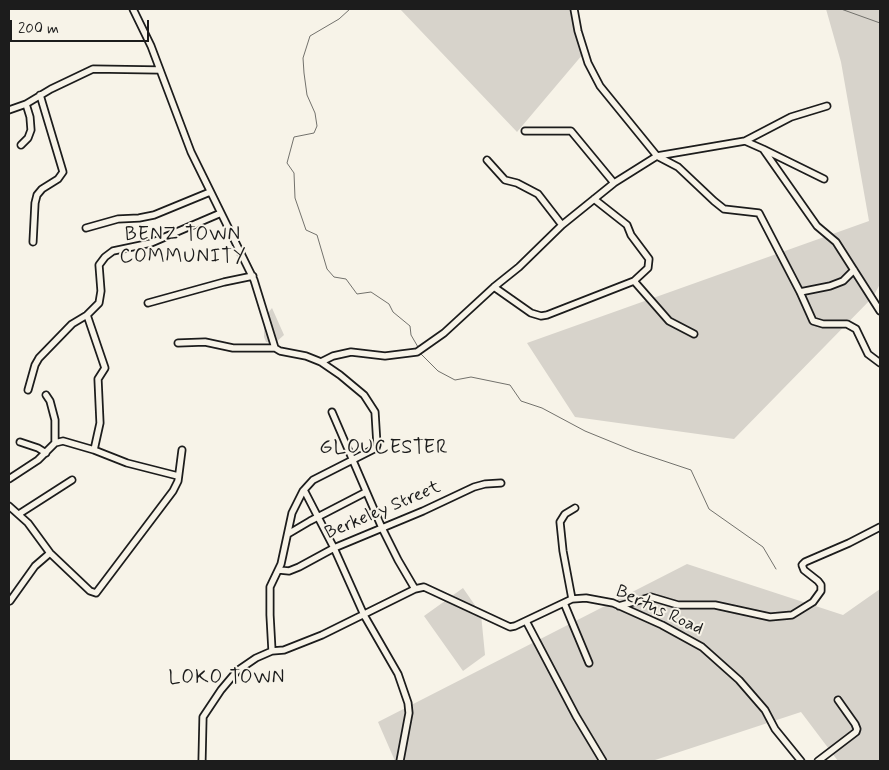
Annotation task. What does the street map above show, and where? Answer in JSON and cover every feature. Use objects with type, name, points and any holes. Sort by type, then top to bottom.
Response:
[{"type":"street","points":[[133,9],[151,46],[192,152],[210,192],[253,276],[275,348]]},
{"type":"street","points":[[574,9],[578,31],[588,63],[600,86],[657,156],[678,167],[724,209],[759,213],[813,321],[823,324],[847,324],[856,329],[868,354],[880,363]]},
{"type":"street","points":[[9,110],[26,104],[93,69],[159,70]]},
{"type":"street","points":[[33,242],[37,195],[42,189],[58,179],[63,172],[40,95]]},
{"type":"street","points":[[20,145],[28,138],[31,130],[26,104]]},
{"type":"street","points":[[321,362],[334,356],[351,352],[385,356],[420,351],[519,267],[562,225],[594,198],[614,182],[657,156],[745,141],[791,117],[827,106]]},
{"type":"street","points":[[525,131],[571,131],[614,182]]},
{"type":"street","points":[[745,141],[824,179]]},
{"type":"street","points":[[763,150],[817,226],[836,242],[880,311]]},
{"type":"street","points":[[487,160],[505,180],[518,183],[538,194],[562,225]]},
{"type":"street","points":[[86,228],[118,219],[154,215],[210,192]]},
{"type":"street","points":[[494,287],[531,313],[540,316],[547,315],[634,281],[648,268],[649,259],[631,235],[627,225],[594,198]]},
{"type":"street","points":[[28,390],[35,365],[39,358],[72,324],[87,315],[100,303],[102,291],[99,265],[109,254],[151,243],[221,213]]},
{"type":"street","points":[[800,292],[830,286],[843,281],[854,270]]},
{"type":"street","points":[[148,304],[224,282],[253,276]]},
{"type":"street","points":[[634,281],[669,321],[694,334]]},
{"type":"street","points":[[87,315],[105,368],[98,379],[100,423],[94,450]]},
{"type":"street","points":[[178,343],[205,342],[233,348],[275,348],[280,351],[306,356],[321,362],[340,375],[364,395],[375,412],[376,448],[318,476],[304,490],[292,513],[279,570],[270,587],[272,651]]},
{"type":"street","points":[[46,395],[55,420],[55,443]]},
{"type":"street","points":[[202,761],[202,723],[205,712],[232,676],[256,658],[272,651],[289,649],[364,615],[415,589],[382,528],[332,412]]},
{"type":"street","points":[[9,479],[38,460],[55,443],[63,441],[94,450],[127,464],[178,476]]},
{"type":"street","points":[[20,442],[46,453]]},
{"type":"street","points":[[9,506],[33,528],[50,553],[90,591],[96,593],[173,491],[178,476],[182,450]]},
{"type":"street","points":[[19,514],[72,480]]},
{"type":"street","name":"Berkeley Street","points":[[279,570],[292,570],[334,548],[474,487],[500,483]]},
{"type":"street","points":[[304,490],[319,516],[364,615],[393,663],[408,703],[409,713],[400,761]]},
{"type":"street","points":[[288,534],[366,492]]},
{"type":"street","points":[[572,599],[563,551],[560,522],[565,514],[576,508]]},
{"type":"street","points":[[619,606],[651,597],[678,605],[715,605],[770,617],[792,615],[813,602],[821,591],[821,585],[818,581],[804,570],[802,565],[804,562],[850,543],[880,527]]},
{"type":"street","points":[[10,601],[35,566],[50,553]]},
{"type":"street","name":"Bertus Road","points":[[415,589],[428,588],[506,626],[515,626],[572,599],[593,598],[619,606],[662,625],[702,647],[735,676],[752,693],[765,710],[775,729],[801,761]]},
{"type":"street","points":[[564,603],[589,663]]},
{"type":"street","points":[[526,621],[576,716],[603,761]]},
{"type":"street","points":[[818,761],[856,732],[857,729],[856,724],[838,700]]},
{"type":"shaded area","points":[[400,9],[570,9],[583,54],[517,132]]},
{"type":"shaded area","points":[[826,9],[880,9],[880,284],[873,297],[734,439],[575,417],[527,343],[869,221],[841,62]]},
{"type":"shaded area","points":[[272,308],[284,335],[275,343],[266,342],[264,337],[264,318]]},
{"type":"shaded area","points":[[687,564],[843,615],[880,589],[880,761],[838,761],[801,712],[652,761],[395,761],[378,722]]},
{"type":"shaded area","points":[[463,588],[481,614],[485,655],[463,671],[424,616]]},
{"type":"waterway","points":[[350,9],[339,19],[310,36],[303,58],[304,73],[307,95],[315,113],[317,126],[314,133],[294,137],[287,163],[294,173],[295,198],[306,230],[317,235],[327,269],[334,277],[346,279],[357,294],[371,292],[389,304],[393,312],[410,326],[411,335],[418,347]]},
{"type":"waterway","points":[[841,9],[880,23]]},
{"type":"waterway","points":[[420,353],[438,371],[455,380],[471,377],[510,385],[521,401],[542,408],[585,431],[634,451],[691,470],[709,509],[763,547],[776,569]]},
{"type":"district","name":"BENZ TOWN COMMUNITY","points":[[183,247]]},
{"type":"district","name":"GLOUCESTER","points":[[384,449]]},
{"type":"district","name":"LOKO TOWN","points":[[227,679]]}]
